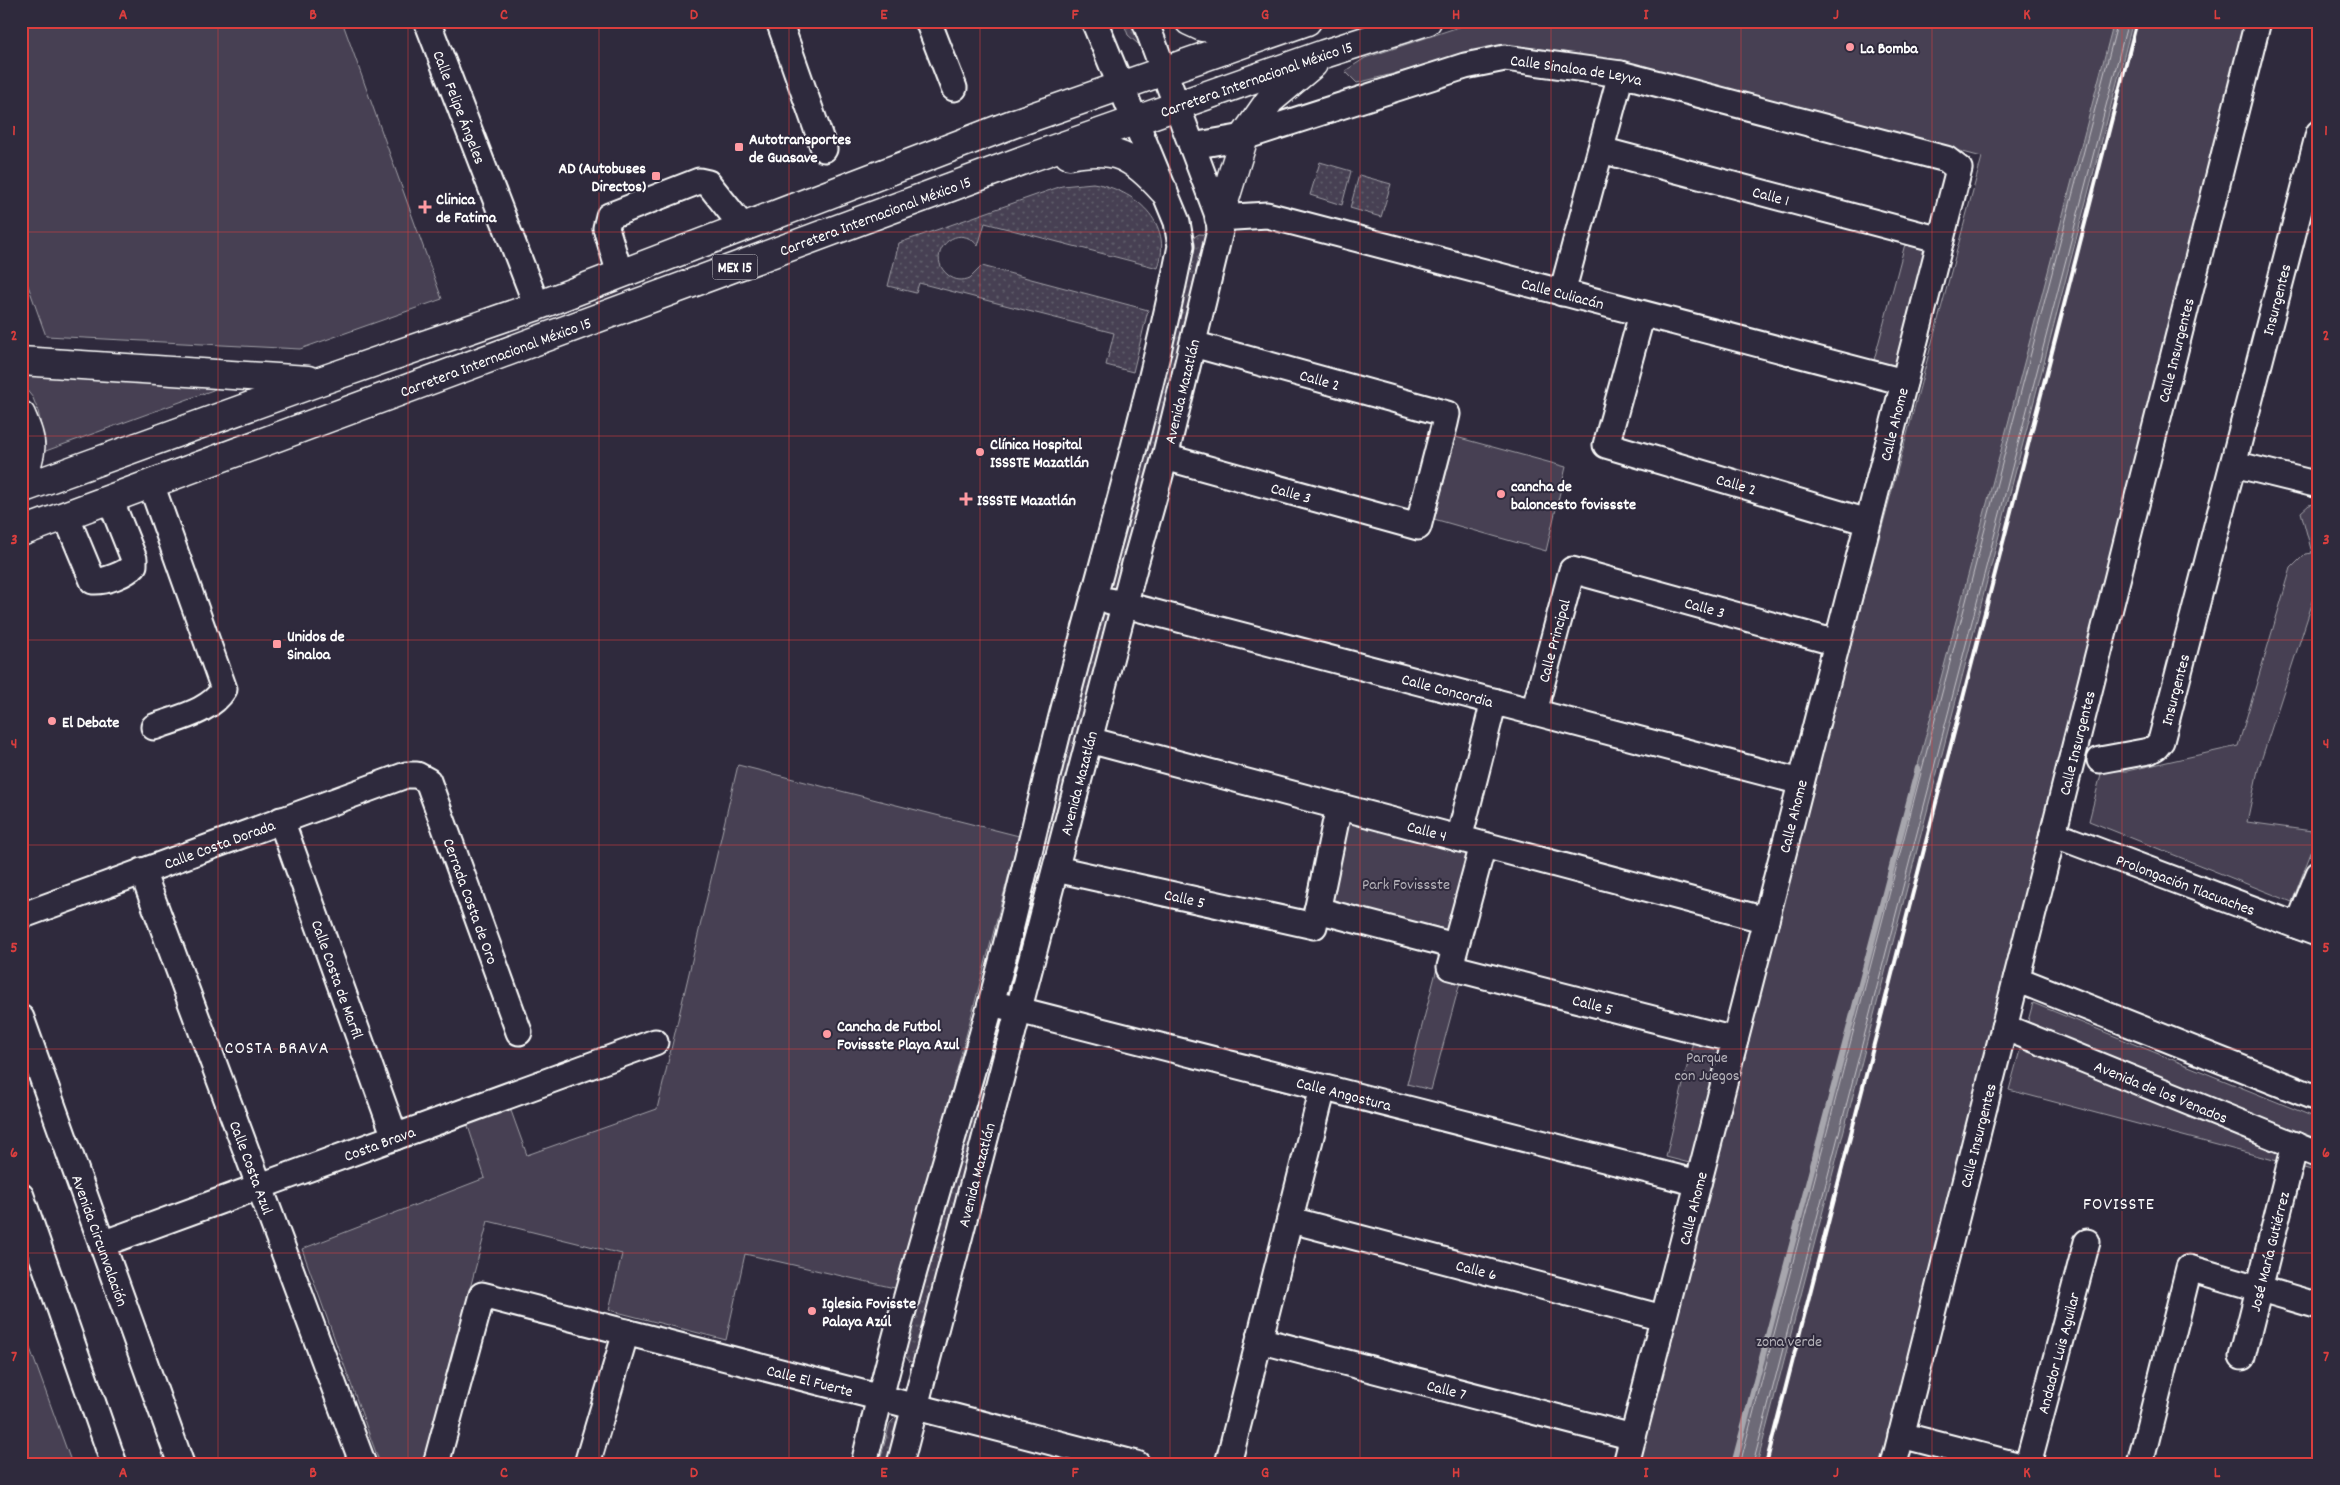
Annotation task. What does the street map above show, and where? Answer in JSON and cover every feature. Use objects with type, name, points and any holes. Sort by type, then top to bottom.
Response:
[{"type":"main road","points":[[1189,21],[1202,27],[1272,33]]},
{"type":"main road","name":"Carretera Internacional México 15","points":[[21,489],[320,381],[538,306],[1015,123],[1120,88],[1307,21]]},
{"type":"main road","name":"Carretera Internacional México 15","points":[[44,524],[1028,158],[1324,54],[1427,21]]},
{"type":"main road","points":[[1219,218],[1244,137],[1270,100],[1324,54]]},
{"type":"main road","points":[[1028,158],[1050,159],[1089,151],[1108,151],[1123,156],[1142,167],[1163,190]]},
{"type":"main road","points":[[21,361],[320,381]]},
{"type":"main road","points":[[21,415],[27,429],[32,452],[21,479]]},
{"type":"street","name":"Calle Felipe Ángeles","points":[[426,21],[538,306]]},
{"type":"street","points":[[928,21],[954,88]]},
{"type":"street","name":"Avenida Mazatlán","points":[[864,1464],[879,1397],[991,1003],[1121,497],[1181,246],[1177,222],[1120,88],[1094,21]]},
{"type":"street","name":"Avenida Mazatlán","points":[[900,1464],[1164,457],[1220,231],[1219,218],[1175,106],[1145,21]]},
{"type":"street","name":"Calle Insurgentes","points":[[1894,1464],[2258,21]]},
{"type":"street","points":[[784,23],[824,149]]},
{"type":"street","name":"Calle Sinaloa de Leyva","points":[[1192,146],[1244,137],[1486,61],[1505,58],[1621,74],[1946,159],[1959,169]]},
{"type":"street","points":[[1562,294],[1621,74]]},
{"type":"street","name":"Insurgentes","points":[[2100,760],[2149,751],[2161,741],[2319,134]]},
{"type":"street","name":"Calle 1","points":[[1601,150],[1941,240]]},
{"type":"street","name":"Calle Ahome","points":[[1626,1464],[1959,169]]},
{"type":"street","points":[[620,274],[606,228],[609,216],[699,181],[708,183],[743,227]]},
{"type":"street","name":"Calle Culiacán","points":[[1219,218],[1267,215],[1562,294],[1904,382]]},
{"type":"street","name":"Calle 2","points":[[1642,314],[1606,445],[1868,522]]},
{"type":"street","name":"Calle 2","points":[[1193,344],[1447,414],[1418,527]]},
{"type":"street","name":"Calle 3","points":[[1164,457],[1418,527]]},
{"type":"street","points":[[2234,464],[2319,485]]},
{"type":"street","points":[[151,484],[224,689],[217,700],[206,707],[154,727]]},
{"type":"street","points":[[44,524],[93,581],[99,582],[130,570],[134,565],[134,559],[110,499]]},
{"type":"street","name":"Calle 3","points":[[1572,570],[1837,643]]},
{"type":"street","name":"Calle Principal","points":[[1534,712],[1572,570]]},
{"type":"street","name":"Calle Concordia","points":[[1094,597],[1801,782]]},
{"type":"street","points":[[1459,838],[1494,701]]},
{"type":"street","name":"Calle 4","points":[[1089,740],[1766,920]]},
{"type":"street","name":"Calle Costa Dorada","points":[[21,916],[406,775],[417,775]]},
{"type":"street","name":"Cerrada Costa de Oro","points":[[417,775],[428,781],[520,1032]]},
{"type":"street","points":[[1315,918],[1339,806]]},
{"type":"street","name":"Calle Costa de Marfil","points":[[281,820],[395,1137]]},
{"type":"street","name":"Prolongación Tlacuaches","points":[[2053,834],[2309,930]]},
{"type":"street","points":[[1453,956],[1482,845]]},
{"type":"street","name":"Calle 5","points":[[1056,870],[1315,918],[1453,956],[1735,1040]]},
{"type":"street","name":"Calle Costa Azul","points":[[142,871],[363,1464]]},
{"type":"street","points":[[2309,930],[2319,874]]},
{"type":"street","points":[[2016,979],[2319,1098]]},
{"type":"street","name":"Calle Angostura","points":[[991,1003],[1698,1183]]},
{"type":"street","name":"Avenida Circunvalación","points":[[21,1018],[181,1464]]},
{"type":"street","name":"Avenida de los Venados","points":[[2004,1028],[2319,1155]]},
{"type":"street","name":"Costa Brava","points":[[102,1244],[655,1042]]},
{"type":"street","points":[[1228,1464],[1323,1088]]},
{"type":"street","name":"José María Gutiérrez","points":[[2242,1357],[2295,1146]]},
{"type":"street","points":[[21,1196],[114,1464]]},
{"type":"street","name":"Calle 6","points":[[1291,1220],[1663,1318]]},
{"type":"street","name":"Andador Luis Aguilar","points":[[2028,1464],[2087,1242]]},
{"type":"street","points":[[2140,1464],[2189,1268],[2319,1306]]},
{"type":"street","name":"Calle El Fuerte","points":[[436,1464],[482,1295],[1137,1464]]},
{"type":"street","points":[[587,1464],[626,1332]]},
{"type":"street","name":"Calle 7","points":[[1260,1340],[1633,1437]]},
{"type":"street","points":[[1901,1436],[2013,1464]]},
{"type":"green space","points":[[21,21],[342,21],[442,299],[300,349],[46,336],[21,266]]},
{"type":"green space","points":[[1123,21],[1138,21],[1140,34],[1138,44],[1128,35]]},
{"type":"green space","name":"zona verde","points":[[1477,21],[2253,21],[1884,1464],[1629,1464],[1982,157],[1617,61],[1502,46],[1357,83],[1345,71],[1365,58]]},
{"type":"green space","points":[[1320,162],[1351,171],[1342,205],[1310,195]]},
{"type":"green space","points":[[1359,175],[1391,184],[1381,217],[1350,208]]},
{"type":"green space","points":[[1093,183],[1123,193],[1147,211],[1156,223],[1160,236],[1162,251],[1158,268],[985,223],[978,246],[970,239],[961,236],[953,238],[941,250],[939,258],[941,267],[948,275],[956,279],[970,278],[982,266],[1148,310],[1133,372],[1106,365],[1114,333],[919,283],[916,293],[888,286],[899,243],[1062,186]]},
{"type":"green space","points":[[1199,234],[1212,235],[923,1357],[910,1362],[901,1351],[1186,242]]},
{"type":"green space","points":[[1905,244],[1933,251],[1903,368],[1874,360]]},
{"type":"green space","points":[[21,366],[222,384],[213,390],[43,452],[45,444],[38,411],[33,398],[21,383]]},
{"type":"green space","points":[[1456,437],[1566,467],[1546,551],[1434,519]]},
{"type":"green space","points":[[2319,503],[2319,590],[2316,592],[2258,770],[2247,822],[2319,832],[2292,902],[2089,821],[2102,770],[2127,771],[2238,746],[2291,568],[2305,554],[2312,553],[2301,512],[2309,505]]},
{"type":"green space","points":[[738,765],[1019,836],[899,1289],[745,1254],[726,1340],[609,1310],[622,1254],[488,1221],[423,1464],[380,1464],[302,1249],[485,1178],[467,1123],[510,1108],[527,1155],[657,1109]]},
{"type":"green space","name":"Park Fovissste","points":[[1343,820],[1478,855],[1458,944],[1321,909]]},
{"type":"green space","points":[[1437,968],[1462,975],[1431,1090],[1407,1084]]},
{"type":"green space","points":[[2033,1003],[2319,1119],[2319,1172],[2009,1090]]},
{"type":"green space","name":"Parque con Juegos","points":[[1694,1037],[1731,1047],[1701,1166],[1666,1157]]},
{"type":"green space","points":[[23,1329],[72,1464],[21,1464]]},
{"type":"green space","points":[[899,1414],[901,1425],[891,1464],[879,1464],[890,1423]]},
{"type":"water","points":[[2114,21],[2133,21],[1757,1464],[1734,1464]]},
{"type":"waterway","points":[[1734,1464],[1918,768]]},
{"type":"railway","points":[[1766,1464],[2137,21]]},
{"type":"place","name":"La Bomba","points":[[1850,47]]},
{"type":"place","name":"Autotransportes de Guasave","points":[[739,147]]},
{"type":"place","name":"AD (Autobuses Directos)","points":[[656,176]]},
{"type":"place","name":"Clinica de Fatima","points":[[425,207]]},
{"type":"place","name":"Clínica Hospital ISSSTE Mazatlán","points":[[980,452]]},
{"type":"place","name":"cancha de baloncesto fovissste","points":[[1501,494]]},
{"type":"place","name":"ISSSTE Mazatlán","points":[[966,499]]},
{"type":"place","name":"Unidos de Sinaloa","points":[[277,644]]},
{"type":"place","name":"El Debate","points":[[52,721]]},
{"type":"place","name":"Cancha de Futbol Fovissste Playa Azul","points":[[827,1034]]},
{"type":"place","name":"Iglesia Fovisste Palaya Azúl","points":[[812,1311]]},
{"type":"district","name":"COSTA BRAVA","points":[[277,1047]]},
{"type":"district","name":"FOVISSTE","points":[[2119,1203]]}]
